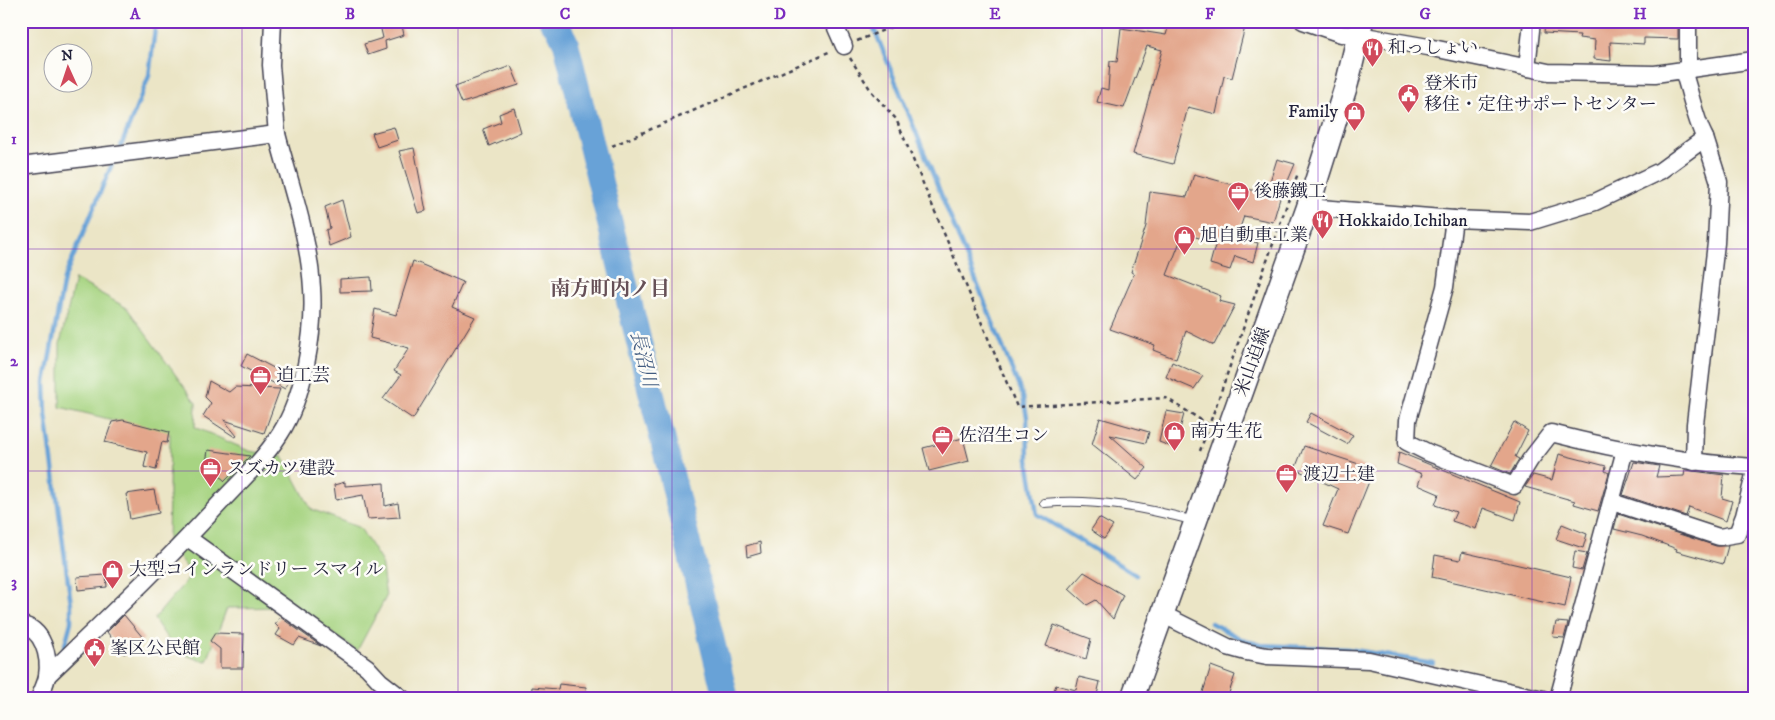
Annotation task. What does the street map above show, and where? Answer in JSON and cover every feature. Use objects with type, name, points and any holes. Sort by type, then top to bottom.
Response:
[{"type":"main road","name":"米山迫線","points":[[1132,699],[1195,521],[1218,430],[1308,207],[1347,83],[1360,28]]},
{"type":"street","points":[[37,697],[47,676],[188,538],[269,450],[281,434],[290,415],[305,366],[312,317],[310,267],[306,242],[277,134],[271,65],[273,21]]},
{"type":"street","points":[[833,21],[847,45]]},
{"type":"street","points":[[1303,21],[1340,34],[1360,28],[1548,72],[1655,74],[1754,60]]},
{"type":"street","points":[[1527,68],[1532,21]]},
{"type":"street","points":[[1688,21],[1686,71],[1697,122],[1705,138],[1720,182],[1716,243],[1695,424],[1694,462]]},
{"type":"street","points":[[21,166],[277,134]]},
{"type":"street","points":[[1308,207],[1454,219],[1530,222],[1595,202],[1660,172],[1705,138]]},
{"type":"street","points":[[1454,219],[1445,287],[1408,420],[1407,442],[1429,453],[1514,486],[1551,433],[1625,450],[1694,462],[1754,467]]},
{"type":"street","points":[[1558,699],[1625,450]]},
{"type":"street","points":[[1612,502],[1719,537],[1737,534],[1744,516],[1754,475]]},
{"type":"street","points":[[188,538],[367,667],[380,681],[403,699]]},
{"type":"street","points":[[1164,609],[1228,647],[1246,652],[1268,656],[1369,660],[1543,699]]},
{"type":"street","points":[[21,625],[33,628],[40,636],[44,647],[47,676]]},
{"type":"lane","points":[[1044,503],[1082,501],[1110,504],[1156,510],[1195,521]]},
{"type":"path","points":[[612,146],[906,21]]},
{"type":"path","points":[[847,45],[855,68],[872,92],[896,119],[1017,407],[1166,398],[1218,430]]},
{"type":"path","points":[[1199,452],[1218,430],[1300,169]]},
{"type":"green space","points":[[75,279],[127,308],[196,403],[195,427],[249,451],[283,456],[311,509],[360,528],[381,561],[386,597],[357,651],[296,607],[227,608],[207,661],[188,656],[175,648],[170,642],[154,619],[192,574],[168,544],[170,434],[60,407],[60,344]]},
{"type":"building","points":[[379,21],[401,21],[404,35],[385,41],[386,49],[368,55],[364,44],[383,38]]},
{"type":"building","points":[[1170,21],[1214,21],[1245,27],[1232,78],[1224,76],[1216,114],[1188,107],[1173,164],[1133,154],[1162,50],[1147,46],[1124,108],[1097,102],[1101,88],[1108,90],[1110,61],[1117,62],[1121,28],[1166,35]]},
{"type":"building","points":[[1545,21],[1678,23],[1678,39],[1644,38],[1644,44],[1610,42],[1611,61],[1594,59],[1595,40],[1579,38],[1580,35],[1544,33]]},
{"type":"building","points":[[511,66],[519,85],[462,103],[455,86]]},
{"type":"building","points":[[514,108],[521,132],[489,146],[483,129],[501,122],[499,114]]},
{"type":"building","points":[[394,127],[398,140],[377,147],[372,133]]},
{"type":"building","points":[[414,148],[426,211],[418,213],[399,151]]},
{"type":"building","points":[[1277,159],[1295,164],[1285,188],[1283,188],[1273,222],[1244,216],[1237,237],[1258,243],[1253,262],[1235,256],[1230,270],[1210,264],[1216,242],[1183,234],[1167,275],[1221,296],[1219,301],[1235,305],[1214,345],[1186,331],[1176,359],[1153,350],[1155,345],[1110,329],[1134,274],[1131,272],[1146,226],[1150,192],[1187,197],[1194,174],[1266,194]]},
{"type":"building","points":[[342,200],[351,237],[329,246],[326,230],[330,228],[325,207]]},
{"type":"building","points":[[413,261],[463,282],[452,307],[475,317],[413,419],[383,399],[401,375],[394,371],[409,348],[370,338],[375,309],[396,315]]},
{"type":"building","points":[[371,277],[372,291],[340,292],[340,279]]},
{"type":"building","points":[[247,354],[291,377],[285,389],[241,366]]},
{"type":"building","points":[[1172,362],[1203,376],[1194,389],[1166,377]]},
{"type":"building","points":[[209,381],[229,392],[235,387],[280,389],[264,433],[224,420],[237,436],[235,437],[203,416],[211,403],[205,397]]},
{"type":"building","points":[[1166,411],[1184,414],[1175,448],[1159,442]]},
{"type":"building","points":[[1311,413],[1353,435],[1347,444],[1306,422]]},
{"type":"building","points":[[1100,418],[1149,432],[1146,443],[1110,435],[1147,468],[1137,480],[1092,444]]},
{"type":"building","points":[[123,420],[169,432],[167,443],[162,442],[156,470],[144,467],[147,452],[105,442],[112,422]]},
{"type":"building","points":[[1514,422],[1528,431],[1515,457],[1519,459],[1510,474],[1491,466]]},
{"type":"building","points":[[963,438],[969,461],[929,471],[923,448]]},
{"type":"building","points":[[1304,446],[1374,469],[1348,534],[1323,526],[1338,489],[1295,469]]},
{"type":"building","points":[[208,450],[250,456],[225,481],[214,471],[205,470]]},
{"type":"building","points":[[1399,452],[1520,502],[1515,520],[1483,508],[1476,529],[1452,521],[1456,512],[1435,505],[1439,494],[1418,485],[1422,474],[1397,464]]},
{"type":"building","points":[[1559,454],[1606,466],[1605,471],[1609,473],[1598,511],[1574,504],[1575,501],[1525,487],[1533,475],[1552,480]]},
{"type":"building","points":[[1634,462],[1659,466],[1656,477],[1684,476],[1685,470],[1724,475],[1722,498],[1732,501],[1726,521],[1689,507],[1686,516],[1623,495]]},
{"type":"building","points":[[345,482],[345,486],[384,483],[385,506],[398,503],[400,517],[368,519],[363,495],[336,500],[334,485]]},
{"type":"building","points":[[154,490],[159,513],[130,519],[126,494]]},
{"type":"building","points":[[1618,514],[1716,546],[1728,546],[1723,564],[1676,551],[1677,549],[1642,536],[1614,529]]},
{"type":"building","points":[[1099,518],[1113,526],[1104,539],[1091,530]]},
{"type":"building","points":[[1562,524],[1587,534],[1583,548],[1556,539]]},
{"type":"building","points":[[760,542],[761,553],[747,557],[746,546]]},
{"type":"building","points":[[1575,551],[1587,553],[1582,570],[1572,568]]},
{"type":"building","points":[[1462,552],[1571,577],[1565,607],[1432,577],[1435,555],[1460,560]]},
{"type":"building","points":[[1084,572],[1123,595],[1113,619],[1096,600],[1087,605],[1069,589]]},
{"type":"building","points":[[106,575],[107,587],[78,590],[77,577]]},
{"type":"building","points":[[124,615],[144,639],[124,654],[107,632]]},
{"type":"building","points":[[280,617],[321,646],[299,638],[294,645],[276,635],[280,629],[275,624]]},
{"type":"building","points":[[1556,622],[1568,623],[1564,638],[1553,637]]},
{"type":"building","points":[[1054,625],[1091,639],[1086,659],[1046,646]]},
{"type":"building","points":[[215,633],[244,634],[243,668],[220,668],[220,649],[210,641]]},
{"type":"building","points":[[1211,666],[1235,675],[1227,699],[1201,699]]},
{"type":"building","points":[[1079,677],[1100,682],[1096,699],[1051,699],[1056,685],[1076,690]]},
{"type":"building","points":[[559,684],[586,687],[585,699],[531,699],[532,687],[558,689]]},
{"type":"waterway","points":[[121,146],[149,76],[156,21]]},
{"type":"waterway","name":"長沼川","points":[[552,21],[556,23],[566,43],[726,699]]},
{"type":"waterway","points":[[871,21],[1023,397],[1027,417],[1028,460],[1037,514],[1136,575]]},
{"type":"waterway","points":[[63,652],[71,622],[71,604],[46,414],[45,382],[64,279],[112,164]]},
{"type":"waterway","points":[[1211,623],[1243,640],[1261,645],[1348,649],[1433,663]]},
{"type":"waterway","points":[[1464,690],[1503,699]]},
{"type":"place","name":"和っしょい","points":[[1372,67]]},
{"type":"place","name":"登米市 移住・定住サポートセンター","points":[[1408,113]]},
{"type":"place","name":"Family","points":[[1354,131]]},
{"type":"place","name":"後藤鐵工","points":[[1238,211]]},
{"type":"place","name":"Hokkaido Ichiban","points":[[1322,240]]},
{"type":"place","name":"旭自動車工業","points":[[1184,255]]},
{"type":"place","name":"迫工芸","points":[[260,395]]},
{"type":"place","name":"南方生花","points":[[1174,451]]},
{"type":"place","name":"佐沼生コン","points":[[943,455]]},
{"type":"place","name":"スズカツ建設","points":[[211,488]]},
{"type":"place","name":"渡辺土建","points":[[1287,494]]},
{"type":"place","name":"大型コインランドリー スマイル","points":[[113,589]]},
{"type":"place","name":"峯区公民館","points":[[94,668]]},
{"type":"district","name":"南方町内ノ目","points":[[610,289]]}]
